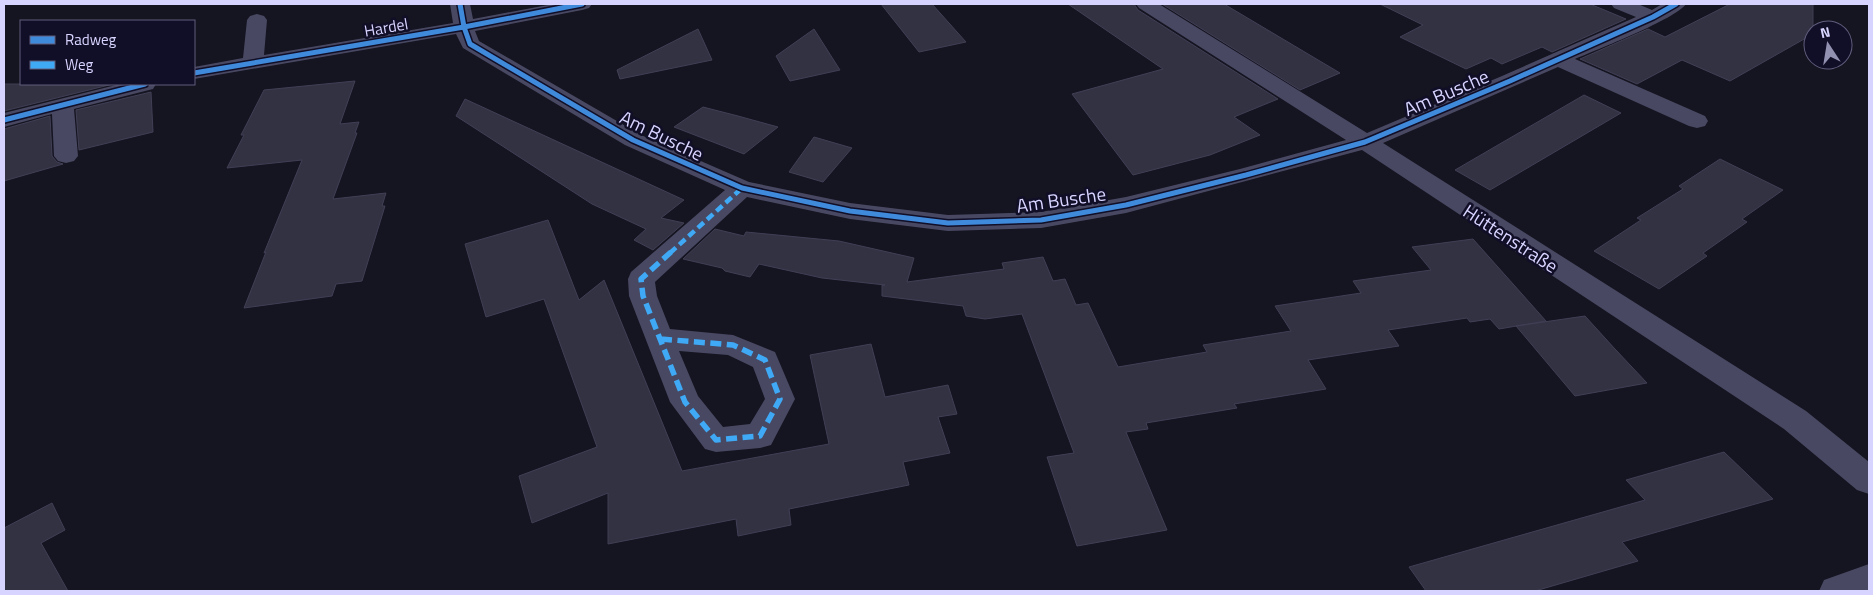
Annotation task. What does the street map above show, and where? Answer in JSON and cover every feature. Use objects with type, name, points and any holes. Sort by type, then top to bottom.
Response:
[{"type":"street","points":[[460,4],[464,27]]},
{"type":"street","name":"Hardel","points":[[195,73],[464,27],[582,4]]},
{"type":"street","name":"Hüttenstraße","points":[[1146,4],[1365,142],[1795,420],[1869,481]]},
{"type":"street","points":[[1621,4],[1653,16]]},
{"type":"street","name":"Am Busche","points":[[464,27],[470,44],[633,140],[742,188],[850,211],[948,223],[1041,220],[1126,205],[1246,175],[1365,142],[1470,99],[1676,4]]},
{"type":"street","points":[[253,63],[257,20]]},
{"type":"street","points":[[1557,59],[1697,122]]},
{"type":"street","points":[[4,120],[141,85]]},
{"type":"street","points":[[62,105],[66,156]]},
{"type":"street","points":[[661,339],[643,296],[641,279],[742,188]]},
{"type":"street","points":[[1837,591],[1869,580]]},
{"type":"building","points":[[881,4],[932,4],[966,42],[919,52]]},
{"type":"building","points":[[1068,4],[1134,4],[1138,10],[1278,99],[1234,117],[1260,135],[1210,155],[1133,175],[1072,94],[1163,69]]},
{"type":"building","points":[[1162,4],[1224,4],[1340,73],[1300,90]]},
{"type":"building","points":[[1380,4],[1590,4],[1626,19],[1552,52],[1542,47],[1502,64],[1491,58],[1466,69],[1400,37],[1423,25]]},
{"type":"building","points":[[1730,4],[1813,4],[1813,20],[1803,20],[1803,40],[1730,81],[1682,60],[1637,84],[1580,59],[1648,29],[1665,37]]},
{"type":"building","points":[[698,29],[712,60],[620,79],[617,70]]},
{"type":"building","points":[[814,29],[840,70],[790,81],[776,56]]},
{"type":"building","points":[[355,81],[340,124],[359,122],[355,133],[357,133],[333,199],[386,193],[382,206],[385,206],[362,281],[336,284],[332,296],[244,308],[302,160],[227,168],[244,135],[241,135],[264,90]]},
{"type":"building","points":[[4,84],[109,85],[4,111]]},
{"type":"building","points":[[151,92],[153,132],[79,150],[76,110]]},
{"type":"building","points":[[1584,95],[1621,113],[1490,190],[1455,170]]},
{"type":"building","points":[[465,99],[684,200],[661,218],[684,223],[653,250],[634,240],[646,229],[592,204],[456,116]]},
{"type":"building","points":[[703,107],[778,127],[744,154],[674,127]]},
{"type":"building","points":[[50,116],[52,156],[57,162],[63,164],[4,181],[4,129]]},
{"type":"building","points":[[814,137],[852,148],[823,182],[789,172]]},
{"type":"building","points":[[1720,159],[1783,190],[1742,219],[1747,222],[1703,253],[1707,256],[1659,289],[1594,251],[1641,220],[1637,218],[1683,189],[1679,186]]},
{"type":"building","points":[[548,220],[579,300],[604,280],[682,471],[829,444],[810,355],[871,344],[885,397],[948,385],[957,414],[938,417],[950,453],[903,462],[909,485],[789,509],[791,525],[738,536],[736,519],[608,544],[608,493],[532,523],[519,476],[597,447],[544,299],[486,317],[465,244]]},
{"type":"building","points":[[715,229],[744,236],[746,232],[839,241],[914,258],[907,282],[1004,269],[1002,263],[1043,257],[1053,281],[1065,279],[1076,305],[1088,303],[1118,367],[1207,352],[1203,345],[1291,331],[1275,306],[1361,293],[1353,281],[1431,270],[1412,247],[1473,239],[1546,321],[1499,329],[1490,319],[1470,322],[1467,318],[1388,330],[1399,346],[1308,360],[1326,389],[1234,404],[1237,408],[1146,423],[1148,429],[1126,432],[1167,530],[1077,546],[1047,457],[1074,453],[1022,314],[985,319],[966,316],[963,306],[882,296],[882,285],[885,285],[822,278],[759,264],[750,277],[683,259]]},
{"type":"building","points":[[1585,316],[1647,383],[1575,396],[1516,326]]},
{"type":"building","points":[[1724,452],[1773,499],[1622,542],[1638,561],[1535,591],[1426,591],[1409,567],[1645,500],[1626,480]]},
{"type":"building","points":[[52,503],[65,530],[41,543],[68,591],[4,591],[4,528]]},
{"type":"marked path","points":[[661,339],[733,345],[765,360],[780,399],[760,436],[716,440],[685,402],[643,296],[641,279],[742,188]]},
{"type":"cycle path","points":[[460,4],[464,27],[470,44],[633,140],[742,188],[850,211],[948,223],[1041,220],[1126,205],[1246,175],[1365,142],[1510,81],[1653,17],[1676,4]]},
{"type":"cycle path","points":[[195,73],[464,27],[582,4]]},
{"type":"cycle path","points":[[4,120],[141,85]]}]
